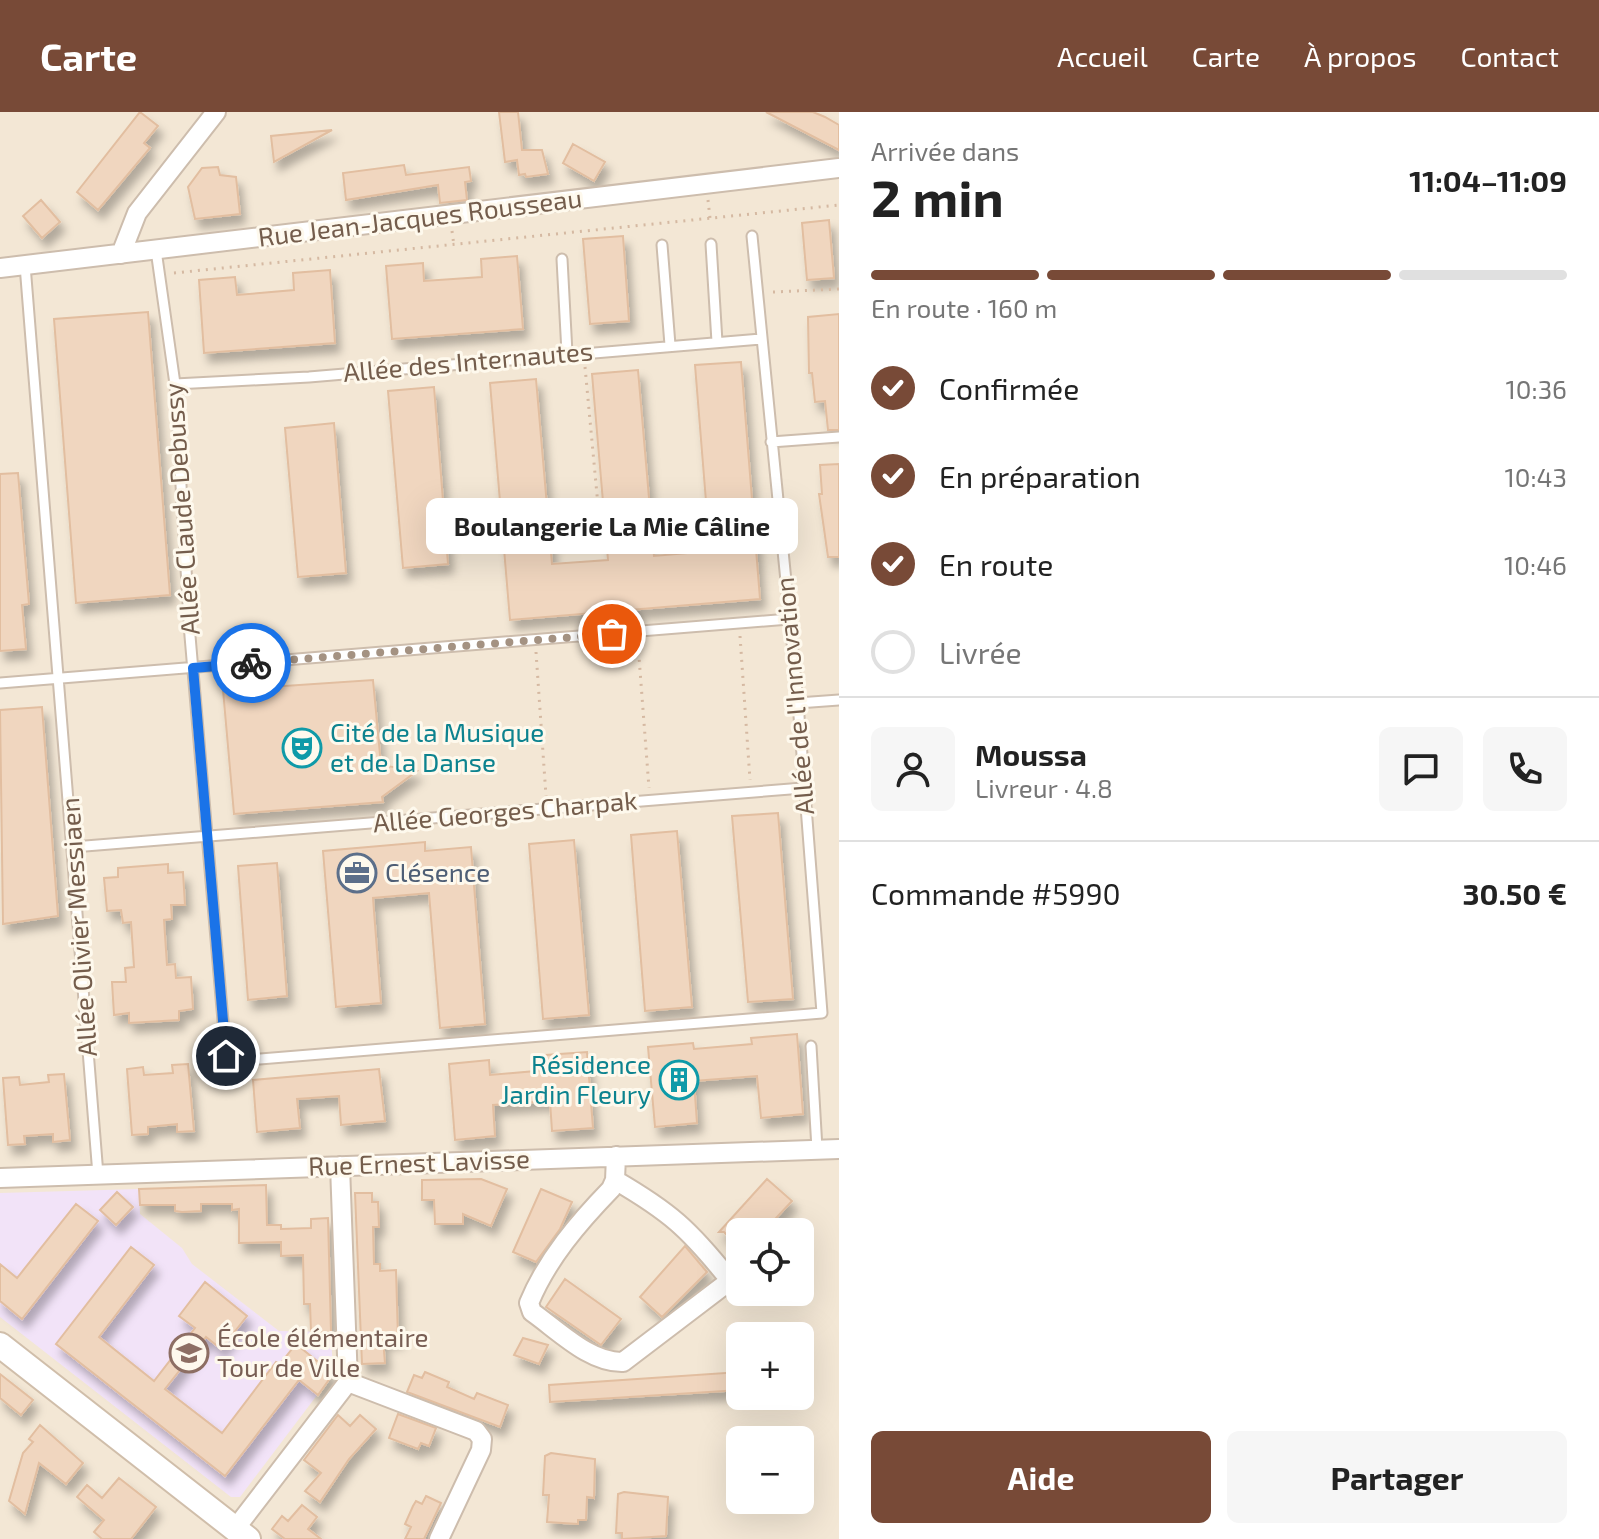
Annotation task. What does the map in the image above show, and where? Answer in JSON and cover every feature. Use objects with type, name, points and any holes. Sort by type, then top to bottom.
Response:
[{"type":"main road","points":[[0,1345],[242,1534]]},
{"type":"street","points":[[121,254],[137,213],[216,112]]},
{"type":"street","name":"Rue Jean-Jacques Rousseau","points":[[0,268],[839,168]]},
{"type":"street","name":"Rue Ernest Lavisse","points":[[0,1178],[839,1149]]},
{"type":"street","points":[[616,1156],[615,1180],[565,1241],[533,1293],[529,1303],[532,1312],[593,1355],[609,1362],[623,1362],[726,1282]]},
{"type":"street","points":[[242,1534],[348,1382],[340,1166]]},
{"type":"street","points":[[615,1180],[692,1231],[726,1267]]},
{"type":"street","points":[[348,1382],[476,1431],[482,1439],[481,1450],[439,1539]]},
{"type":"lane","name":"Allée de l'Innovation","points":[[226,1056],[236,1061],[268,1059],[822,1013],[798,703],[752,236]]},
{"type":"lane","points":[[711,244],[717,342]]},
{"type":"lane","points":[[662,245],[670,345]]},
{"type":"lane","name":"Allée Claude Debussy","points":[[156,250],[175,384],[193,668],[226,1056]]},
{"type":"lane","points":[[562,259],[567,353]]},
{"type":"lane","name":"Allée Olivier Messiaen","points":[[25,265],[98,1175]]},
{"type":"lane","name":"Allée des Internautes","points":[[175,384],[309,377],[584,351],[761,339]]},
{"type":"lane","points":[[771,442],[839,437]]},
{"type":"lane","points":[[0,683],[789,619]]},
{"type":"lane","points":[[798,703],[839,700]]},
{"type":"lane","name":"Allée Georges Charpak","points":[[73,847],[803,788]]},
{"type":"lane","points":[[811,1046],[817,1149]]},
{"type":"path","points":[[161,275],[839,205]]},
{"type":"path","points":[[757,293],[839,289]]},
{"type":"path","points":[[584,351],[602,548]]},
{"type":"path","points":[[739,623],[751,792]]},
{"type":"path","points":[[637,631],[650,800]]},
{"type":"path","points":[[536,640],[546,808]]},
{"type":"shaded area","points":[[0,112],[839,112],[839,1539],[0,1539]]},
{"type":"shaded area","name":"École élémentaire Tour de Ville","points":[[139,1189],[140,1214],[182,1248],[192,1264],[279,1331],[331,1332],[333,1374],[240,1497],[231,1497],[0,1317],[0,1193]]},
{"type":"building","points":[[140,112],[158,126],[144,143],[150,148],[98,210],[77,192]]},
{"type":"building","points":[[499,112],[518,112],[522,150],[542,150],[548,174],[526,177],[525,174],[519,175],[517,160],[505,162]]},
{"type":"building","points":[[766,112],[813,112],[825,117],[839,125],[839,150]]},
{"type":"building","points":[[332,130],[274,162],[271,136]]},
{"type":"building","points":[[573,144],[605,162],[594,181],[563,163]]},
{"type":"building","points":[[404,165],[406,175],[469,167],[471,181],[465,182],[467,200],[440,203],[438,185],[346,200],[343,173]]},
{"type":"building","points":[[218,167],[220,175],[236,177],[240,214],[195,219],[188,187],[202,168]]},
{"type":"building","points":[[41,200],[60,222],[42,238],[23,216]]},
{"type":"building","points":[[829,220],[834,278],[807,280],[802,223]]},
{"type":"building","points":[[623,236],[629,321],[590,324],[583,239]]},
{"type":"building","points":[[517,256],[523,329],[392,339],[386,266],[423,263],[424,281],[482,277],[481,259]]},
{"type":"building","points":[[330,270],[335,343],[204,353],[199,280],[235,277],[237,295],[294,290],[293,273]]},
{"type":"building","points":[[148,312],[170,595],[76,603],[54,319]]},
{"type":"building","points":[[839,314],[839,430],[828,430],[825,401],[815,402],[812,373],[809,373],[808,317]]},
{"type":"building","points":[[741,362],[760,599],[510,620],[490,383],[536,379],[552,564],[608,560],[592,374],[638,370],[654,556],[710,551],[695,365]]},
{"type":"building","points":[[434,387],[448,564],[403,568],[388,391]]},
{"type":"building","points":[[334,423],[346,573],[298,577],[285,428]]},
{"type":"building","points":[[839,464],[839,557],[828,557],[819,494],[822,494],[820,465]]},
{"type":"building","points":[[18,473],[29,604],[22,605],[26,649],[0,651],[0,474]]},
{"type":"building","name":"Cité de la Musique et de la Danse","points":[[373,680],[381,765],[417,771],[382,797],[383,802],[234,814],[223,690]]},
{"type":"building","points":[[42,707],[58,916],[3,924],[0,710]]},
{"type":"building","points":[[778,813],[793,999],[748,1002],[732,816]]},
{"type":"building","points":[[677,831],[692,1007],[645,1011],[631,835]]},
{"type":"building","points":[[574,840],[589,1015],[543,1019],[529,844]]},
{"type":"building","points":[[425,842],[425,851],[471,847],[485,1024],[440,1028],[429,893],[373,898],[381,1003],[336,1007],[323,851]]},
{"type":"building","points":[[277,863],[287,996],[248,1000],[238,866]]},
{"type":"building","points":[[168,864],[168,873],[183,872],[185,905],[171,905],[172,919],[164,920],[167,965],[175,964],[176,978],[191,977],[193,1009],[179,1011],[179,1020],[129,1023],[129,1013],[114,1015],[112,982],[126,982],[125,968],[134,967],[131,922],[123,923],[121,910],[107,911],[104,878],[118,877],[118,868]]},
{"type":"building","name":"Résidence Jardin Fleury","points":[[797,1034],[803,1114],[761,1118],[757,1076],[694,1081],[697,1123],[655,1127],[648,1047],[693,1043],[694,1049],[752,1044],[751,1038]]},
{"type":"building","points":[[587,1052],[593,1128],[552,1131],[550,1101],[493,1105],[495,1136],[455,1140],[449,1064],[489,1060],[490,1075],[547,1070],[546,1055]]},
{"type":"building","points":[[188,1064],[194,1131],[177,1132],[177,1124],[148,1127],[148,1134],[132,1135],[127,1069],[143,1067],[144,1075],[173,1073],[172,1065]]},
{"type":"building","points":[[379,1069],[385,1121],[341,1125],[339,1096],[297,1099],[300,1128],[257,1132],[253,1080]]},
{"type":"building","points":[[64,1074],[70,1140],[53,1142],[53,1134],[24,1136],[25,1144],[8,1145],[3,1078],[19,1077],[20,1085],[49,1082],[48,1075]]},
{"type":"building","points":[[481,1179],[507,1189],[491,1226],[463,1214],[463,1224],[435,1224],[434,1200],[422,1200],[422,1180]]},
{"type":"building","points":[[767,1179],[792,1201],[776,1218],[732,1218]]},
{"type":"building","points":[[266,1185],[267,1225],[281,1225],[281,1229],[311,1228],[311,1219],[328,1218],[331,1332],[311,1332],[310,1304],[304,1304],[303,1255],[281,1256],[281,1242],[239,1243],[239,1209],[232,1210],[232,1204],[201,1204],[201,1211],[182,1212],[175,1211],[175,1205],[140,1205],[139,1189]]},
{"type":"building","points":[[541,1189],[572,1202],[560,1229],[536,1262],[513,1252]]},
{"type":"building","points":[[117,1192],[133,1207],[116,1225],[100,1210]]},
{"type":"building","points":[[355,1193],[372,1193],[372,1202],[378,1202],[379,1227],[373,1227],[374,1264],[380,1264],[380,1271],[396,1270],[398,1339],[383,1339],[385,1363],[362,1364]]},
{"type":"building","points":[[76,1204],[98,1221],[22,1319],[0,1301],[0,1264],[17,1278]]},
{"type":"building","points":[[685,1246],[707,1272],[662,1317],[640,1297]]},
{"type":"building","points":[[131,1247],[154,1265],[99,1337],[154,1381],[195,1328],[179,1316],[205,1282],[247,1316],[221,1349],[206,1337],[165,1389],[222,1433],[276,1362],[280,1364],[296,1344],[333,1374],[318,1395],[299,1380],[225,1476],[56,1344]]},
{"type":"building","points":[[565,1279],[621,1319],[601,1345],[546,1307]]},
{"type":"building","points":[[523,1338],[548,1345],[539,1364],[514,1355]]},
{"type":"building","points":[[425,1372],[449,1382],[447,1387],[474,1399],[477,1393],[508,1405],[500,1427],[407,1392],[414,1375],[422,1378]]},
{"type":"building","points":[[726,1373],[726,1391],[550,1402],[549,1385]]},
{"type":"building","points":[[0,1374],[33,1400],[21,1415],[0,1398]]},
{"type":"building","points":[[398,1414],[436,1428],[429,1446],[421,1443],[418,1449],[389,1438]]},
{"type":"building","points":[[338,1415],[350,1426],[360,1415],[376,1429],[349,1459],[320,1502],[305,1491],[321,1473],[304,1460]]},
{"type":"building","points":[[40,1425],[83,1463],[66,1484],[39,1463],[25,1514],[9,1501],[23,1453],[33,1442],[29,1439]]},
{"type":"building","points":[[551,1453],[595,1459],[594,1498],[587,1497],[586,1520],[578,1520],[578,1524],[547,1522],[549,1495],[543,1495],[545,1456]]},
{"type":"building","points":[[119,1478],[156,1507],[131,1539],[102,1539],[94,1532],[104,1520],[77,1497],[87,1485],[102,1498]]},
{"type":"building","points":[[618,1494],[668,1497],[666,1536],[622,1539],[622,1533],[616,1533]]},
{"type":"building","points":[[426,1496],[441,1503],[424,1539],[405,1539],[411,1527],[405,1524],[413,1506],[416,1501],[422,1504]]},
{"type":"building","points":[[302,1505],[317,1517],[308,1529],[321,1539],[285,1539],[272,1529],[282,1516],[288,1521]]},
{"type":"way so far","points":[[251,663],[612,634]]},
{"type":"place","name":"Boulangerie La Mie Câline","points":[[612,634]]},
{"type":"place","name":"Cité de la Musique et de la Danse","points":[[302,748]]},
{"type":"place","name":"Clésence","points":[[357,873]]},
{"type":"place","name":"Résidence Jardin Fleury","points":[[679,1080]]},
{"type":"place","name":"École élémentaire Tour de Ville","points":[[189,1353]]},
{"type":"route","points":[[226,1056],[193,668],[251,663]]}]
